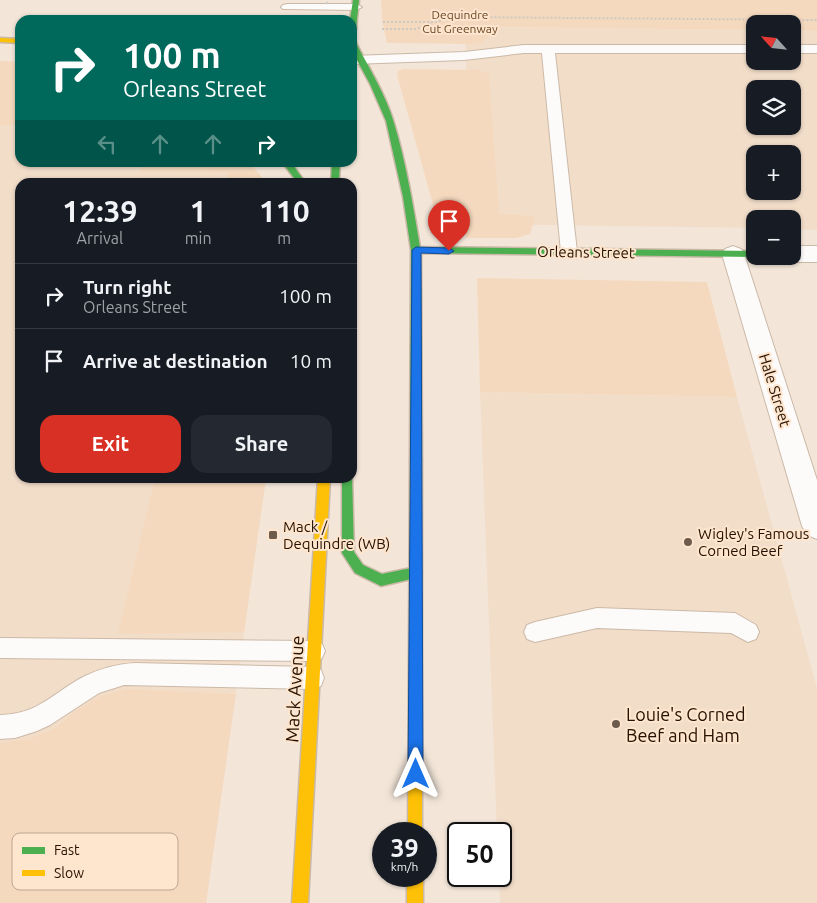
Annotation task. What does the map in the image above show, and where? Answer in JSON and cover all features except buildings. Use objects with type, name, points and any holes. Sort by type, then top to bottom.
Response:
[{"type":"main road","points":[[0,40],[15,41]]},
{"type":"main road","points":[[357,60],[390,121],[407,196],[416,250],[416,822]]},
{"type":"main road","points":[[290,167],[297,178]]},
{"type":"main road","name":"Orleans Street","points":[[416,250],[744,254]]},
{"type":"main road","name":"Mack Avenue","points":[[300,903],[324,483]]},
{"type":"main road","points":[[348,483],[348,553],[359,569],[381,580],[416,573]]},
{"type":"main road","points":[[415,887],[415,903]]},
{"type":"street","name":"Hale Street","points":[[744,254],[817,526]]},
{"type":"street","points":[[801,254],[817,254]]},
{"type":"lane","points":[[287,7],[356,4]]},
{"type":"lane","points":[[357,60],[464,56],[524,49],[746,49]]},
{"type":"lane","points":[[548,49],[570,252]]},
{"type":"lane","points":[[801,49],[817,49]]},
{"type":"lane","points":[[535,632],[597,618],[735,623],[748,632]]},
{"type":"lane","points":[[0,648],[314,651]]},
{"type":"lane","points":[[0,727],[10,728],[36,721],[57,710],[74,694],[92,684],[115,676],[145,674],[313,678]]},
{"type":"path","points":[[380,29],[416,29],[435,22],[459,17],[817,20]]},
{"type":"path","points":[[379,22],[435,22]]},
{"type":"shaded area","points":[[465,27],[746,30],[746,70],[801,70],[801,30],[817,31],[817,230],[801,229],[801,210],[746,210],[746,228],[471,224]]},
{"type":"shaded area","points":[[0,61],[15,62],[15,167],[253,167],[263,178],[15,178],[15,483],[265,483],[206,903],[0,903]]},
{"type":"shaded area","points":[[480,392],[737,397],[817,688],[817,903],[500,903],[499,887],[512,887],[512,822],[497,822]]},
{"type":"green space","name":"Dequindre Cut Greenway","points":[[381,0],[817,0],[817,31],[801,30],[801,15],[746,15],[746,30],[486,27],[488,37],[482,42],[474,44],[387,43],[382,21]]},
{"type":"green space","points":[[0,61],[15,62],[15,125],[0,125]]},
{"type":"green space","points":[[403,69],[480,70],[489,74],[499,214],[535,216],[530,234],[516,238],[466,238],[464,221],[437,219],[397,75],[398,71]]},
{"type":"green space","points":[[142,167],[253,167],[263,178],[227,178],[228,172],[141,171]]},
{"type":"green space","points":[[477,278],[707,282],[737,397],[480,392]]},
{"type":"green space","points":[[154,483],[265,483],[244,632],[118,634]]},
{"type":"green space","points":[[127,689],[236,694],[206,903],[0,903],[0,743],[29,739],[54,729],[77,710],[99,697]]},
{"type":"railway","points":[[326,3],[331,3]]},
{"type":"traffic: fast","points":[[354,15],[356,0]]},
{"type":"traffic: fast","points":[[357,52],[374,84],[390,121],[407,197],[416,250],[416,461]]},
{"type":"traffic: fast","points":[[290,167],[298,178]]},
{"type":"traffic: fast","points":[[335,178],[336,167]]},
{"type":"traffic: fast","points":[[416,250],[746,254]]},
{"type":"traffic: fast","points":[[348,483],[348,553],[359,569],[381,580],[416,573]]},
{"type":"traffic: slow","points":[[0,40],[15,41]]},
{"type":"traffic: slow","points":[[415,822],[416,461]]},
{"type":"traffic: slow","points":[[300,903],[324,483]]},
{"type":"traffic: slow","points":[[415,887],[415,903]]},
{"type":"place","name":"Mack / Dequindre (WB)","points":[[273,535]]},
{"type":"place","name":"Wigley's Famous Corned Beef","points":[[688,542]]},
{"type":"place","name":"Louie's Corned Beef and Ham","points":[[616,724]]},
{"type":"route","points":[[416,774],[416,250],[449,251]]}]
